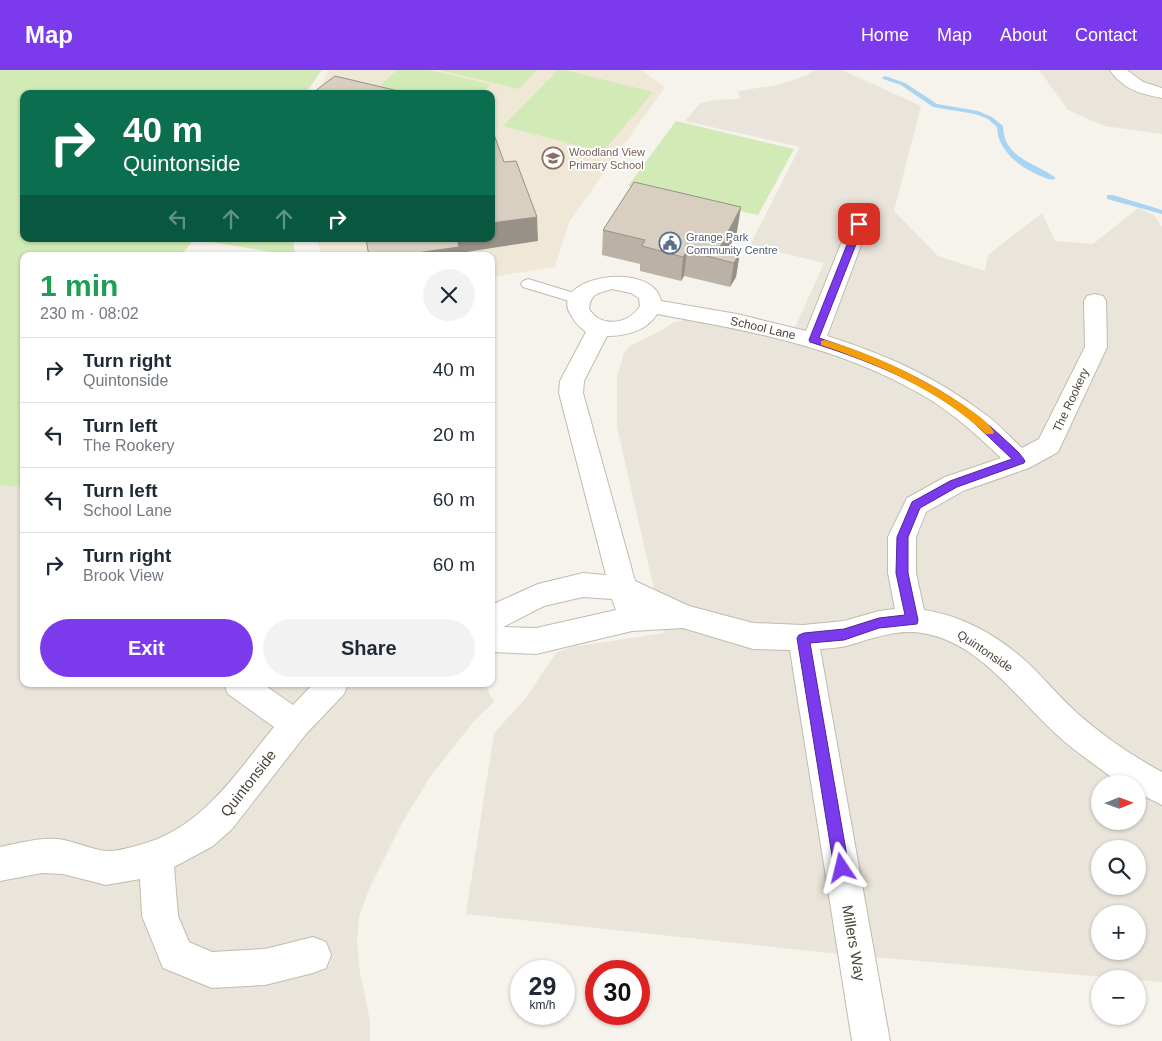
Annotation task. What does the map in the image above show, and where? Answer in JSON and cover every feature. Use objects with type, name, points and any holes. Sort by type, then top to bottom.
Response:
[{"type":"street","points":[[1118,70],[1126,80],[1143,89],[1162,92]]},
{"type":"street","points":[[814,340],[859,224]]},
{"type":"street","points":[[611,282],[638,287],[649,295],[651,306],[644,317],[632,323],[616,330],[599,329],[587,323],[578,309],[579,299],[584,291],[611,282]]},
{"type":"street","name":"The Rookery","points":[[912,620],[902,573],[902,537],[916,505],[954,484],[1020,461],[1049,445],[1096,347],[1095,301]]},
{"type":"street","name":"School Lane","points":[[651,306],[737,321],[814,340],[864,356],[933,390],[975,418],[1020,461]]},
{"type":"street","points":[[599,329],[572,381],[571,393],[632,619]]},
{"type":"street","name":"Quintonside","points":[[495,618],[538,596],[583,585],[623,588],[683,616],[753,636],[804,638],[844,634],[879,623],[912,620],[944,625],[976,642],[1009,665],[1066,723],[1128,771],[1162,789]]},
{"type":"street","name":"Quintonside","points":[[495,639],[536,641],[632,619],[683,616]]},
{"type":"street","name":"Millers Way","points":[[804,638],[871,1041]]},
{"type":"street","points":[[243,687],[295,724]]},
{"type":"street","name":"Quintonside","points":[[0,864],[42,856],[62,857],[106,868],[130,865],[156,858],[179,847],[201,834],[220,818],[295,724],[330,687]]},
{"type":"street","points":[[156,858],[160,916],[176,955],[212,970],[265,966],[313,955]]},
{"type":"lane","points":[[528,284],[579,299]]},
{"type":"shaded area","name":"Woodland View Primary School","points":[[329,70],[641,70],[665,87],[569,222],[555,267],[495,276],[495,252],[320,252],[318,242],[495,242],[495,90],[319,90]]},
{"type":"shaded area","points":[[815,70],[842,70],[921,106],[894,211],[938,256],[985,271],[988,255],[1042,213],[1055,241],[1093,244],[1138,208],[1154,215],[1162,227],[1162,982],[1146,981],[1146,970],[1091,970],[1091,976],[838,954],[466,914],[494,733],[525,699],[556,653],[571,647],[664,633],[617,427],[617,377],[624,353],[630,346],[672,323],[692,318],[789,341],[824,263],[750,245],[800,147],[685,121],[700,103],[714,100],[740,99],[738,91],[778,85],[805,76]]},
{"type":"shaded area","points":[[1039,70],[1162,70],[1162,134],[1104,126],[1068,110]]},
{"type":"shaded area","points":[[0,485],[20,488],[20,687],[486,687],[494,702],[474,721],[430,777],[402,823],[369,889],[359,917],[357,942],[360,972],[370,1021],[370,1041],[0,1041]]},
{"type":"green space","points":[[0,70],[322,70],[308,90],[20,90],[20,242],[192,242],[184,252],[20,252],[20,488],[0,485]]},
{"type":"green space","points":[[397,70],[429,70],[490,84],[485,90],[375,90]]},
{"type":"green space","points":[[439,70],[537,70],[519,89]]},
{"type":"green space","points":[[558,70],[565,70],[653,92],[603,152],[503,126]]},
{"type":"green space","points":[[676,121],[794,149],[758,215],[628,186]]},
{"type":"green space","points":[[212,242],[293,242],[295,252],[271,252]]},
{"type":"building","points":[[335,76],[394,90],[316,90]]},
{"type":"building","points":[[495,137],[504,162],[516,161],[537,217],[495,222]]},
{"type":"building","points":[[634,182],[741,207],[720,247],[740,252],[734,263],[687,251],[683,257],[642,246],[645,240],[603,230]]},
{"type":"building","points":[[367,242],[458,242],[459,247],[423,252],[368,252]]},
{"type":"waterway","points":[[885,78],[903,84],[935,106],[976,112],[990,118],[1000,126],[1001,138],[1016,157],[1030,167],[1052,178]]},
{"type":"waterway","points":[[1110,197],[1162,212]]},
{"type":"slow traffic","points":[[825,343],[864,356],[933,390],[975,418],[989,432]]},
{"type":"place","name":"Woodland View Primary School","points":[[553,158]]},
{"type":"place","name":"Grange Park Community Centre","points":[[670,243]]},
{"type":"route","points":[[842,868],[804,638],[844,634],[879,623],[912,620],[902,573],[902,537],[916,505],[954,484],[1020,461],[975,418],[933,390],[864,356],[814,340],[859,224]]}]
